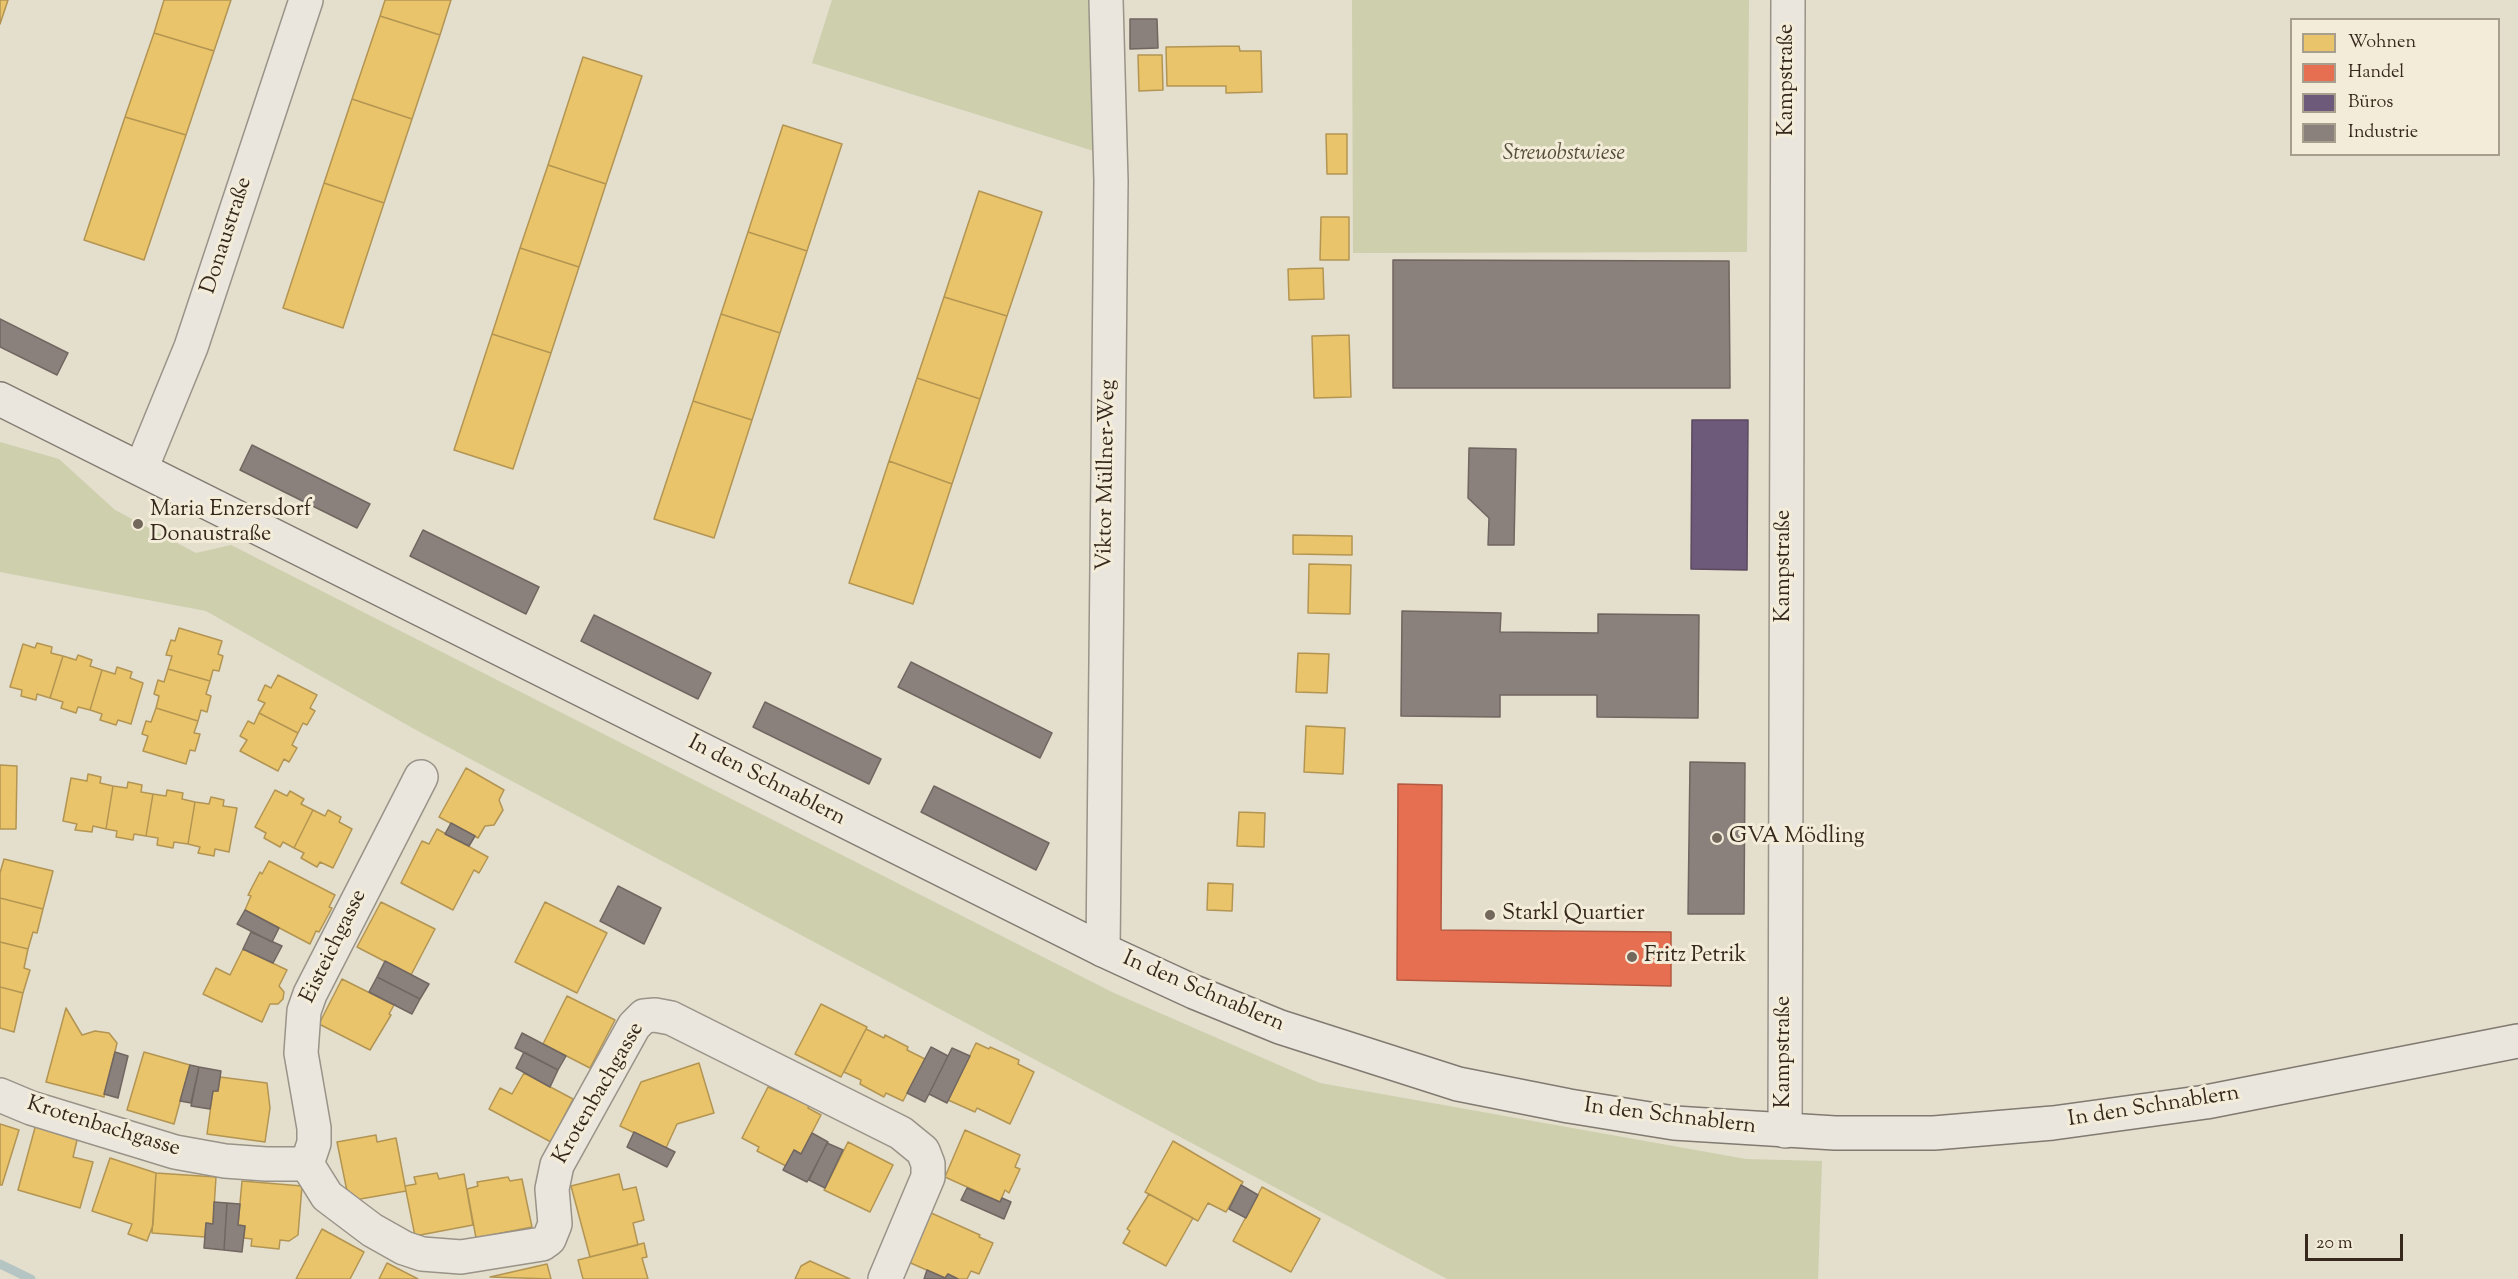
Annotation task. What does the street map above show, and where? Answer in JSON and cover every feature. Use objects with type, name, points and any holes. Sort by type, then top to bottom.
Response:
[{"type":"street","name":"Donaustraße","points":[[141,469],[191,347],[306,0]]},
{"type":"street","name":"Viktor Müllner-Weg","points":[[1103,950],[1111,181],[1106,0]]},
{"type":"street","name":"Kampstraße","points":[[1785,1131],[1784,741],[1788,0]]},
{"type":"street","name":"In den Schnablern","points":[[0,399],[1103,950],[1194,992],[1280,1027],[1458,1084],[1569,1106],[1674,1123],[1785,1131],[1934,1133],[2053,1123],[2206,1102],[2518,1041]]},
{"type":"street","name":"Eisteichgasse","points":[[307,1164],[314,1143],[314,1128],[301,1053],[304,1011],[310,993],[421,777]]},
{"type":"street","name":"Krotenbachgasse","points":[[0,1095],[32,1108],[175,1152],[235,1162],[307,1164],[327,1196],[372,1230],[404,1248],[422,1254],[462,1257],[542,1244],[553,1232],[555,1224],[552,1189],[558,1165],[634,1026],[644,1016],[655,1015],[671,1018],[891,1128],[914,1142],[923,1151],[928,1164],[928,1177],[885,1279]]},
{"type":"green space","points":[[832,0],[1093,0],[1097,152],[812,63]]},
{"type":"green space","name":"Streuobstwiese","points":[[1352,0],[1749,0],[1747,252],[1353,253]]},
{"type":"green space","points":[[0,442],[59,459],[115,510],[196,553],[231,545],[1114,993],[1320,1083],[1746,1159],[1822,1161],[1818,1279],[1447,1279],[416,730],[206,611],[0,572]]},
{"type":"building: Wohnen","points":[[0,0],[8,0],[0,24]]},
{"type":"building: Wohnen","points":[[164,0],[231,0],[214,51],[154,33]]},
{"type":"building: Wohnen","points":[[385,0],[451,0],[440,35],[380,16]]},
{"type":"building: Wohnen","points":[[380,16],[440,35],[412,119],[352,99]]},
{"type":"building: Wohnen","points":[[154,33],[214,51],[186,135],[125,117]]},
{"type":"building: Wohnen","points":[[1239,46],[1240,51],[1261,51],[1262,92],[1226,93],[1226,86],[1167,86],[1166,47]]},
{"type":"building: Wohnen","points":[[1138,55],[1162,55],[1163,90],[1139,91]]},
{"type":"building: Wohnen","points":[[583,57],[642,76],[606,184],[548,165]]},
{"type":"building: Wohnen","points":[[352,99],[412,119],[384,203],[324,183]]},
{"type":"building: Wohnen","points":[[125,117],[186,135],[144,260],[84,240]]},
{"type":"building: Wohnen","points":[[783,125],[842,144],[807,251],[748,232]]},
{"type":"building: Wohnen","points":[[1326,134],[1347,134],[1347,174],[1327,174]]},
{"type":"building: Wohnen","points":[[548,165],[606,184],[579,267],[520,248]]},
{"type":"building: Wohnen","points":[[324,183],[384,203],[343,328],[283,308]]},
{"type":"building: Wohnen","points":[[979,191],[1042,212],[1007,316],[944,297]]},
{"type":"building: Wohnen","points":[[1321,217],[1349,217],[1349,260],[1320,260]]},
{"type":"building: Wohnen","points":[[748,232],[807,251],[780,333],[721,314]]},
{"type":"building: Wohnen","points":[[520,248],[579,267],[551,353],[492,334]]},
{"type":"building: Wohnen","points":[[1323,268],[1324,299],[1289,300],[1288,269]]},
{"type":"building: Wohnen","points":[[944,297],[1007,316],[980,399],[917,378]]},
{"type":"building: Wohnen","points":[[721,314],[780,333],[752,420],[693,401]]},
{"type":"building: Wohnen","points":[[492,334],[551,353],[513,469],[454,450]]},
{"type":"building: Wohnen","points":[[1349,335],[1351,397],[1314,398],[1312,336]]},
{"type":"building: Wohnen","points":[[917,378],[980,399],[952,484],[889,461]]},
{"type":"building: Wohnen","points":[[693,401],[752,420],[714,538],[654,519]]},
{"type":"building: Wohnen","points":[[889,461],[952,484],[913,604],[849,583]]},
{"type":"building: Wohnen","points":[[1293,535],[1352,536],[1352,555],[1293,554]]},
{"type":"building: Wohnen","points":[[1309,564],[1351,565],[1350,614],[1308,613]]},
{"type":"building: Wohnen","points":[[179,628],[222,641],[218,654],[223,656],[219,671],[213,670],[210,681],[168,669],[172,656],[166,655],[171,640],[175,641]]},
{"type":"building: Wohnen","points":[[37,643],[52,647],[51,653],[63,656],[50,698],[37,694],[36,700],[21,696],[22,690],[10,687],[23,644],[35,648]]},
{"type":"building: Wohnen","points":[[1298,653],[1329,654],[1327,693],[1296,692]]},
{"type":"building: Wohnen","points":[[78,655],[92,660],[90,666],[102,670],[90,710],[78,707],[76,713],[61,708],[63,702],[50,698],[63,656],[76,660]]},
{"type":"building: Wohnen","points":[[117,667],[132,672],[130,678],[143,683],[131,724],[118,720],[116,725],[100,720],[102,714],[90,710],[102,670],[115,674]]},
{"type":"building: Wohnen","points":[[168,669],[210,681],[206,694],[211,696],[207,712],[201,710],[198,721],[156,708],[159,696],[154,694],[158,680],[164,682]]},
{"type":"building: Wohnen","points":[[278,675],[317,695],[310,708],[315,711],[307,725],[303,723],[298,733],[259,713],[265,703],[258,700],[265,685],[271,688]]},
{"type":"building: Wohnen","points":[[156,708],[198,721],[194,733],[200,734],[195,751],[190,750],[186,764],[143,751],[148,736],[142,734],[146,721],[151,722]]},
{"type":"building: Wohnen","points":[[259,713],[298,733],[292,745],[297,748],[289,762],[284,759],[278,771],[240,751],[247,740],[240,736],[248,721],[254,724]]},
{"type":"building: Wohnen","points":[[1306,726],[1345,728],[1343,774],[1304,772]]},
{"type":"building: Wohnen","points":[[0,765],[17,766],[16,829],[0,829]]},
{"type":"building: Wohnen","points":[[466,768],[504,790],[499,800],[503,810],[494,825],[485,826],[478,838],[439,817]]},
{"type":"building: Wohnen","points":[[88,774],[101,777],[100,783],[113,786],[106,829],[93,826],[92,832],[75,830],[77,824],[63,821],[71,778],[87,781]]},
{"type":"building: Wohnen","points":[[128,782],[142,785],[141,792],[153,794],[146,836],[134,834],[133,840],[116,837],[117,831],[106,829],[113,786],[127,788]]},
{"type":"building: Wohnen","points":[[167,790],[183,793],[182,799],[195,802],[188,844],[174,842],[173,848],[157,845],[158,838],[146,836],[153,794],[166,796]]},
{"type":"building: Wohnen","points":[[275,790],[287,796],[290,791],[304,799],[301,804],[313,810],[294,848],[283,842],[280,847],[264,838],[266,833],[255,827]]},
{"type":"building: Wohnen","points":[[211,797],[224,800],[223,806],[237,808],[229,852],[215,849],[214,856],[198,853],[200,847],[188,844],[195,802],[209,804]]},
{"type":"building: Wohnen","points":[[313,810],[325,816],[328,810],[341,817],[339,822],[352,829],[333,868],[320,862],[317,867],[301,858],[304,853],[294,848]]},
{"type":"building: Wohnen","points":[[1239,812],[1265,813],[1264,847],[1237,846]]},
{"type":"building: Wohnen","points":[[437,829],[488,857],[479,873],[474,870],[453,910],[401,883],[422,841],[429,844]]},
{"type":"building: Wohnen","points":[[4,859],[53,871],[43,909],[0,898],[0,873]]},
{"type":"building: Wohnen","points":[[269,861],[335,895],[329,907],[332,908],[310,944],[245,910],[251,896],[248,895],[260,872],[262,874]]},
{"type":"building: Wohnen","points":[[1208,883],[1233,884],[1232,911],[1207,910]]},
{"type":"building: Wohnen","points":[[0,898],[43,909],[37,933],[33,932],[28,949],[0,942]]},
{"type":"building: Wohnen","points":[[381,902],[435,929],[411,975],[357,947]]},
{"type":"building: Wohnen","points":[[545,902],[607,933],[577,993],[515,962]]},
{"type":"building: Wohnen","points":[[0,942],[28,949],[24,968],[30,970],[23,993],[0,987]]},
{"type":"building: Wohnen","points":[[243,949],[287,970],[279,986],[284,992],[283,999],[278,1004],[270,1004],[262,1022],[203,994],[216,968],[230,975]]},
{"type":"building: Wohnen","points":[[342,979],[394,1005],[389,1014],[391,1015],[370,1050],[319,1024]]},
{"type":"building: Wohnen","points":[[0,987],[23,993],[14,1032],[0,1028]]},
{"type":"building: Wohnen","points":[[567,996],[615,1020],[590,1068],[543,1044]]},
{"type":"building: Wohnen","points":[[821,1004],[867,1027],[841,1077],[795,1054]]},
{"type":"building: Wohnen","points":[[66,1008],[82,1035],[95,1031],[109,1033],[117,1043],[104,1097],[46,1082]]},
{"type":"building: Wohnen","points":[[866,1029],[884,1038],[885,1035],[925,1059],[903,1101],[886,1093],[884,1097],[860,1084],[861,1080],[844,1072]]},
{"type":"building: Wohnen","points":[[976,1043],[1019,1060],[1018,1064],[1034,1072],[1010,1124],[977,1108],[975,1112],[948,1100]]},
{"type":"building: Wohnen","points":[[144,1052],[190,1065],[174,1124],[127,1110]]},
{"type":"building: Wohnen","points":[[699,1063],[714,1113],[677,1124],[666,1148],[620,1126],[641,1082]]},
{"type":"building: Wohnen","points":[[524,1073],[573,1099],[551,1142],[489,1109],[500,1088],[512,1094]]},
{"type":"building: Wohnen","points":[[220,1077],[267,1083],[270,1108],[265,1142],[207,1134],[213,1091],[218,1091]]},
{"type":"building: Wohnen","points":[[768,1087],[809,1105],[808,1108],[821,1115],[801,1154],[794,1150],[786,1166],[757,1151],[759,1147],[742,1138]]},
{"type":"building: Wohnen","points":[[0,1124],[19,1130],[2,1185],[0,1185]]},
{"type":"building: Wohnen","points":[[36,1124],[78,1136],[73,1157],[93,1162],[80,1208],[18,1190]]},
{"type":"building: Wohnen","points":[[965,1130],[1020,1155],[1015,1167],[1020,1169],[1009,1193],[1005,1190],[1000,1202],[945,1177]]},
{"type":"building: Wohnen","points":[[376,1135],[377,1142],[396,1138],[406,1191],[349,1201],[337,1142]]},
{"type":"building: Wohnen","points":[[1173,1141],[1243,1182],[1226,1212],[1208,1203],[1198,1221],[1145,1192]]},
{"type":"building: Wohnen","points":[[848,1142],[893,1165],[870,1212],[824,1190]]},
{"type":"building: Wohnen","points":[[110,1158],[156,1173],[153,1225],[147,1241],[128,1234],[132,1224],[92,1211]]},
{"type":"building: Wohnen","points":[[156,1173],[216,1177],[213,1224],[206,1223],[205,1237],[152,1233]]},
{"type":"building: Wohnen","points":[[437,1173],[439,1179],[464,1174],[473,1225],[415,1236],[405,1186],[416,1184],[414,1177]]},
{"type":"building: Wohnen","points":[[619,1174],[623,1190],[636,1187],[644,1220],[633,1223],[638,1245],[590,1257],[571,1186]]},
{"type":"building: Wohnen","points":[[508,1177],[510,1181],[522,1179],[532,1227],[476,1238],[467,1189],[478,1186],[477,1182]]},
{"type":"building: Wohnen","points":[[242,1181],[302,1186],[298,1235],[289,1241],[280,1240],[279,1249],[251,1246],[252,1239],[244,1238],[245,1226],[238,1225]]},
{"type":"building: Wohnen","points":[[1262,1187],[1320,1219],[1291,1272],[1233,1241]]},
{"type":"building: Wohnen","points":[[1149,1194],[1193,1218],[1166,1266],[1123,1243],[1130,1231],[1127,1229]]},
{"type":"building: Wohnen","points":[[929,1212],[993,1243],[979,1274],[971,1271],[967,1279],[958,1279],[948,1274],[945,1278],[906,1261]]},
{"type":"building: Wohnen","points":[[322,1229],[364,1252],[350,1279],[296,1279]]},
{"type":"building: Wohnen","points":[[644,1243],[647,1257],[642,1258],[648,1279],[583,1279],[578,1260]]},
{"type":"building: Wohnen","points":[[810,1261],[850,1279],[795,1279],[801,1266]]},
{"type":"building: Wohnen","points":[[387,1263],[418,1279],[379,1279]]},
{"type":"building: Wohnen","points":[[547,1264],[551,1279],[490,1277]]},
{"type":"building: Handel","points":[[1398,784],[1442,785],[1441,930],[1671,932],[1671,986],[1397,980]]},
{"type":"building: Büros","points":[[1692,420],[1748,420],[1747,570],[1691,569]]},
{"type":"building: Industrie","points":[[1130,19],[1157,19],[1158,48],[1130,49]]},
{"type":"building: Industrie","points":[[1393,260],[1729,261],[1730,388],[1393,388]]},
{"type":"building: Industrie","points":[[0,319],[68,353],[57,375],[0,347]]},
{"type":"building: Industrie","points":[[252,445],[370,504],[357,528],[240,470]]},
{"type":"building: Industrie","points":[[1469,448],[1516,449],[1514,545],[1488,545],[1489,518],[1468,498]]},
{"type":"building: Industrie","points":[[423,530],[539,587],[526,614],[410,556]]},
{"type":"building: Industrie","points":[[1402,611],[1501,613],[1500,632],[1598,633],[1598,614],[1699,615],[1698,718],[1597,717],[1597,695],[1500,695],[1500,717],[1401,716]]},
{"type":"building: Industrie","points":[[594,615],[711,673],[698,699],[581,641]]},
{"type":"building: Industrie","points":[[911,662],[1052,733],[1040,758],[898,687]]},
{"type":"building: Industrie","points":[[765,702],[881,759],[869,784],[753,727]]},
{"type":"building: Industrie","name":"GVA Mödling","points":[[1690,762],[1745,763],[1744,914],[1688,914]]},
{"type":"building: Industrie","points":[[934,786],[1049,843],[1036,870],[921,812]]},
{"type":"building: Industrie","points":[[451,823],[475,836],[469,846],[445,834]]},
{"type":"building: Industrie","points":[[618,886],[661,908],[644,944],[600,921]]},
{"type":"building: Industrie","points":[[245,910],[279,928],[272,942],[237,924]]},
{"type":"building: Industrie","points":[[251,932],[282,946],[273,963],[243,949]]},
{"type":"building: Industrie","points":[[385,961],[429,984],[420,999],[377,977]]},
{"type":"building: Industrie","points":[[377,977],[420,999],[412,1014],[369,992]]},
{"type":"building: Industrie","points":[[522,1033],[566,1056],[558,1070],[515,1048]]},
{"type":"building: Industrie","points":[[931,1047],[948,1056],[925,1102],[907,1093]]},
{"type":"building: Industrie","points":[[952,1048],[970,1056],[947,1103],[929,1094]]},
{"type":"building: Industrie","points":[[115,1052],[128,1056],[118,1098],[104,1094]]},
{"type":"building: Industrie","points":[[524,1052],[558,1070],[550,1087],[516,1068]]},
{"type":"building: Industrie","points":[[190,1065],[199,1067],[191,1103],[180,1101]]},
{"type":"building: Industrie","points":[[199,1067],[221,1071],[218,1091],[213,1091],[210,1109],[191,1106]]},
{"type":"building: Industrie","points":[[634,1132],[675,1152],[667,1167],[627,1147]]},
{"type":"building: Industrie","points":[[812,1133],[828,1142],[807,1182],[783,1170],[794,1150],[801,1154]]},
{"type":"building: Industrie","points":[[827,1143],[843,1150],[825,1188],[809,1180]]},
{"type":"building: Industrie","points":[[1241,1185],[1258,1195],[1246,1218],[1229,1209]]},
{"type":"building: Industrie","points":[[967,1188],[1000,1202],[1002,1198],[1011,1202],[1004,1219],[961,1200]]},
{"type":"building: Industrie","points":[[214,1202],[227,1203],[224,1250],[204,1248],[206,1223],[213,1224]]},
{"type":"building: Industrie","points":[[227,1203],[240,1204],[238,1225],[245,1226],[242,1252],[224,1250]]},
{"type":"building: Industrie","points":[[927,1270],[945,1278],[948,1274],[958,1279],[924,1279]]},
{"type":"waterway","points":[[0,1264],[31,1279]]},
{"type":"place","name":"Maria Enzersdorf Donaustraße","points":[[138,524]]},
{"type":"place","name":"GVA Mödling","points":[[1717,838]]},
{"type":"place","name":"Starkl Quartier","points":[[1490,915]]},
{"type":"place","name":"Fritz Petrik","points":[[1632,957]]}]
